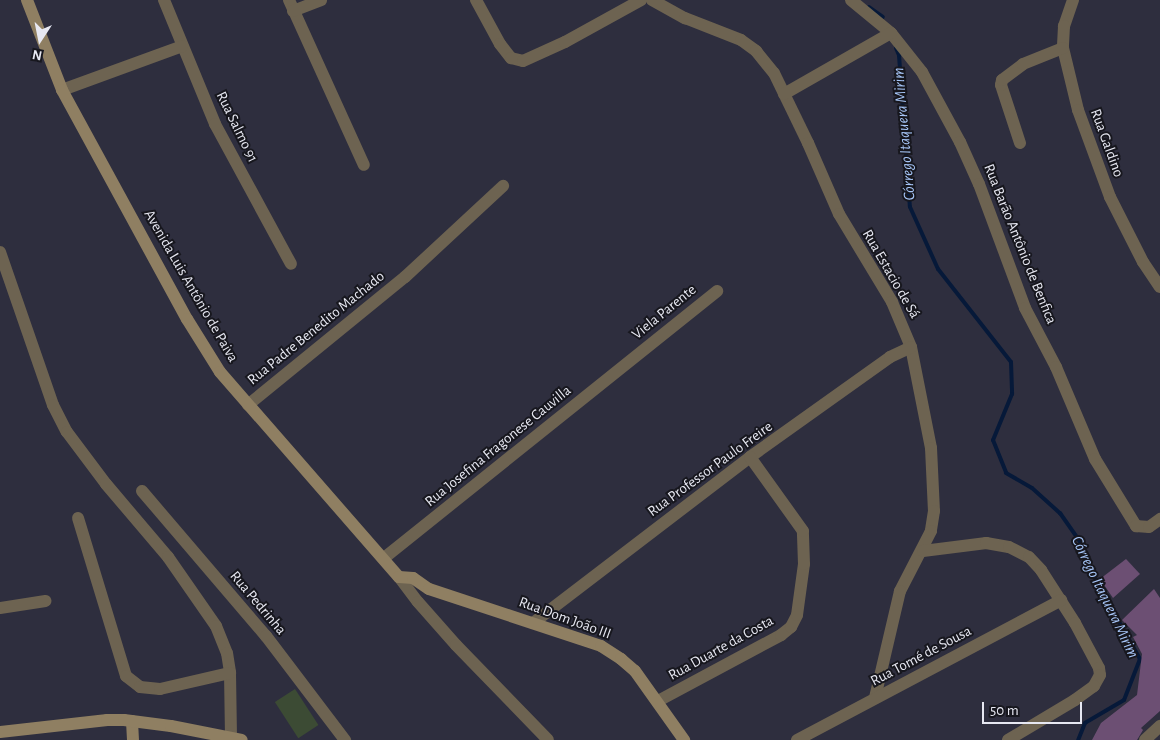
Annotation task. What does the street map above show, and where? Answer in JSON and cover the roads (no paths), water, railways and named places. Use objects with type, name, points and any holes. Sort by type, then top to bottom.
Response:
[{"type":"street","name":"Avenida Luis Antônio de Paiva","points":[[27,0],[62,90],[187,319],[220,372],[399,577]]},
{"type":"street","name":"Rua Salmo 91","points":[[164,0],[215,124],[291,264]]},
{"type":"street","points":[[321,0],[291,5],[364,165]]},
{"type":"street","points":[[476,0],[500,44],[511,58],[517,61],[527,60],[565,42],[641,0]]},
{"type":"street","name":"Rua Estacio de Sá","points":[[652,0],[685,18],[741,40],[756,51],[774,74],[839,214],[892,302],[911,347],[926,419],[933,473],[934,511],[931,531],[923,551],[900,591],[875,698]]},
{"type":"street","name":"Rua Barão Antônio de Benfica","points":[[851,0],[891,33],[922,72],[960,142],[979,184],[1025,308],[1068,393],[1095,459],[1136,526],[1149,527],[1160,519]]},
{"type":"street","name":"Rua Galdino","points":[[1073,0],[1064,26],[1063,48],[1067,74],[1110,197],[1143,262],[1160,287]]},
{"type":"street","points":[[784,94],[891,33]]},
{"type":"street","points":[[62,90],[182,46]]},
{"type":"street","points":[[1020,143],[1001,85],[1002,80],[1023,64],[1063,48]]},
{"type":"street","name":"Rua Padre Benedito Machado","points":[[248,406],[405,277],[503,186]]},
{"type":"street","points":[[0,252],[52,405],[67,432],[106,484],[168,557],[216,626],[227,653],[236,739],[132,721],[107,720],[0,732]]},
{"type":"street","name":"Viela Parente","points":[[632,360],[717,291]]},
{"type":"street","name":"Rua Professor Paulo Freire","points":[[533,623],[750,457],[890,357],[911,347]]},
{"type":"street","name":"Rua Josefina Fragonese Cauvilla","points":[[384,558],[632,360]]},
{"type":"street","name":"Rua Duarte da Costa","points":[[658,701],[781,635],[791,627],[797,615],[804,564],[803,531],[750,457]]},
{"type":"street","name":"Rua Pedrinha","points":[[142,491],[266,636],[345,740]]},
{"type":"street","points":[[78,518],[126,676],[140,688],[160,689],[230,672]]},
{"type":"street","points":[[923,551],[986,543],[1009,547],[1029,557],[1061,600],[1099,668],[1100,675],[1094,686],[1075,700],[1008,740]]},
{"type":"street","points":[[399,577],[418,602],[456,644],[548,740]]},
{"type":"street","name":"Rua Dom João III","points":[[399,577],[413,578],[429,589],[608,650],[635,671],[684,740]]},
{"type":"street","name":"Rua Tomé de Sousa","points":[[797,740],[1061,600]]},
{"type":"street","points":[[0,608],[45,601]]},
{"type":"street","points":[[132,721],[133,740]]},
{"type":"street","points":[[1146,740],[1160,726]]},
{"type":"waterway","name":"Córrego Itaquera Mirim","points":[[869,7],[883,17]]},
{"type":"waterway","name":"Córrego Itaquera Mirim","points":[[896,48],[899,55],[910,207],[938,269],[1011,362],[1012,394],[993,440],[1006,473],[1032,488],[1060,513],[1081,543],[1098,585],[1140,659],[1124,700],[1085,723],[1078,740]]}]
